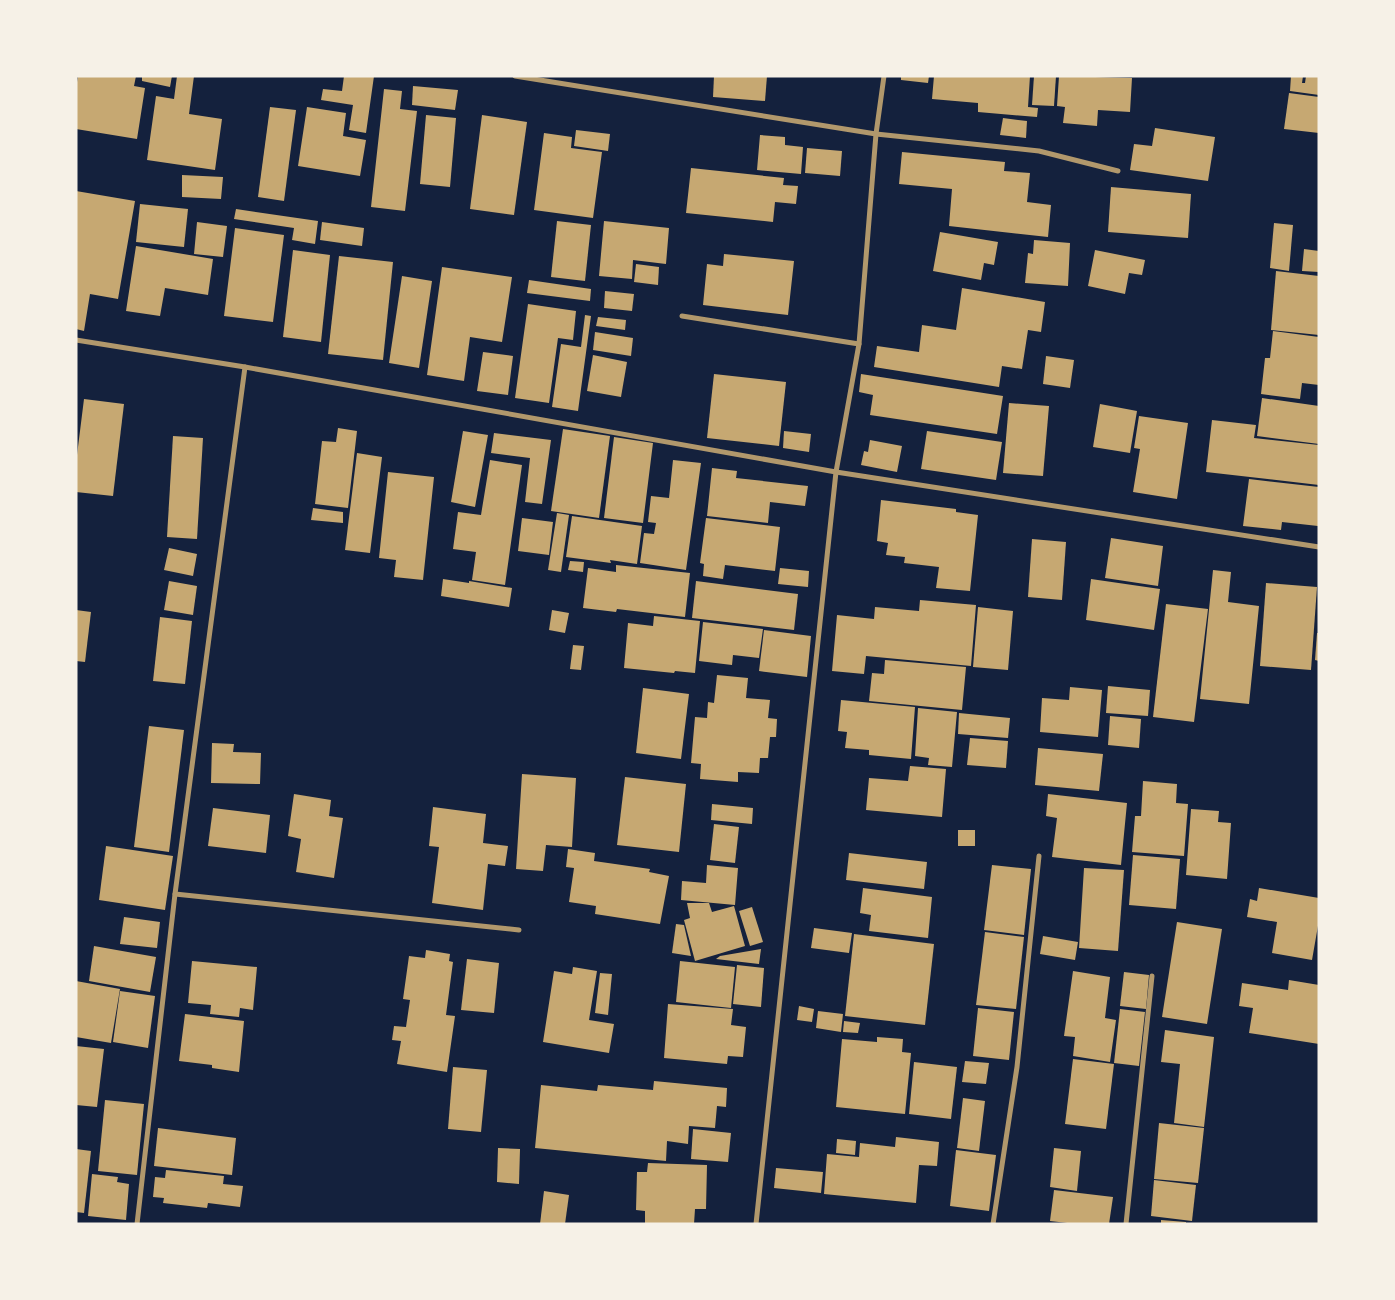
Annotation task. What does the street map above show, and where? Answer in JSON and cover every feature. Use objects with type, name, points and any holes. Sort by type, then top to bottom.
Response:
[{"type":"street","points":[[515,76],[876,134],[1039,151],[1118,171]]},
{"type":"street","points":[[756,1224],[836,472],[859,344],[876,134],[884,76]]},
{"type":"street","points":[[682,316],[859,344]]},
{"type":"street","points":[[76,340],[245,366],[836,472],[1319,547]]},
{"type":"street","points":[[137,1224],[175,894],[245,366]]},
{"type":"street","points":[[993,1224],[1016,1067],[1039,856]]},
{"type":"street","points":[[175,894],[518,930]]},
{"type":"street","points":[[1126,1224],[1152,976]]},
{"type":"building","points":[[78,76],[136,76],[134,86],[145,88],[137,139],[76,129],[76,88]]},
{"type":"building","points":[[142,76],[172,76],[170,87],[142,81]]},
{"type":"building","points":[[177,76],[194,76],[189,114],[222,119],[215,170],[147,160],[156,96],[174,99]]},
{"type":"building","points":[[344,76],[374,76],[366,133],[349,130],[353,105],[321,100],[323,89],[342,91]]},
{"type":"building","points":[[714,76],[767,76],[765,101],[713,97]]},
{"type":"building","points":[[901,76],[929,76],[928,83],[901,80]]},
{"type":"building","points":[[934,76],[1030,76],[1028,107],[1038,108],[1037,117],[978,112],[978,103],[932,99]]},
{"type":"building","points":[[1034,76],[1056,76],[1054,106],[1032,105]]},
{"type":"building","points":[[1059,76],[1132,78],[1130,112],[1098,110],[1097,126],[1063,123],[1065,107],[1057,106]]},
{"type":"building","points":[[1291,76],[1303,76],[1302,83],[1305,83],[1306,76],[1319,76],[1319,95],[1290,91]]},
{"type":"building","points":[[413,86],[458,90],[455,110],[412,105]]},
{"type":"building","points":[[384,89],[402,91],[400,109],[417,111],[405,211],[371,207]]},
{"type":"building","points":[[1289,93],[1319,97],[1319,133],[1284,129]]},
{"type":"building","points":[[270,107],[296,110],[284,201],[258,197]]},
{"type":"building","points":[[307,107],[346,113],[343,136],[366,140],[360,176],[298,166]]},
{"type":"building","points":[[426,115],[456,118],[450,187],[420,184]]},
{"type":"building","points":[[482,115],[527,122],[514,215],[470,209]]},
{"type":"building","points":[[1003,118],[1027,121],[1026,138],[1000,135]]},
{"type":"building","points":[[1155,128],[1215,137],[1208,181],[1130,170],[1134,144],[1152,146]]},
{"type":"building","points":[[576,130],[610,134],[608,151],[574,146]]},
{"type":"building","points":[[544,133],[572,137],[571,148],[602,152],[593,218],[534,210]]},
{"type":"building","points":[[760,135],[785,137],[785,145],[803,147],[801,174],[757,170]]},
{"type":"building","points":[[807,148],[842,151],[840,176],[805,173]]},
{"type":"building","points":[[902,152],[1005,162],[1004,171],[1030,173],[1027,202],[1051,205],[1048,237],[949,226],[952,189],[899,184]]},
{"type":"building","points":[[691,168],[784,178],[783,185],[798,186],[796,204],[775,202],[773,222],[686,213]]},
{"type":"building","points":[[182,175],[223,177],[221,199],[182,197]]},
{"type":"building","points":[[1111,187],[1191,194],[1188,238],[1108,232]]},
{"type":"building","points":[[76,191],[135,201],[118,299],[90,294],[84,331],[76,329]]},
{"type":"building","points":[[140,204],[188,209],[184,247],[136,242]]},
{"type":"building","points":[[236,209],[318,221],[315,244],[292,240],[294,228],[234,219]]},
{"type":"building","points":[[557,221],[591,225],[585,281],[551,277]]},
{"type":"building","points":[[604,221],[669,228],[666,264],[633,260],[632,279],[599,276]]},
{"type":"building","points":[[197,222],[227,226],[223,257],[194,254]]},
{"type":"building","points":[[322,222],[364,228],[362,246],[320,240]]},
{"type":"building","points":[[1274,223],[1293,225],[1289,271],[1270,268]]},
{"type":"building","points":[[235,228],[284,235],[273,322],[224,316]]},
{"type":"building","points":[[940,232],[998,242],[994,265],[984,263],[981,280],[933,271]]},
{"type":"building","points":[[1034,240],[1070,243],[1068,286],[1025,283],[1028,253],[1033,254]]},
{"type":"building","points":[[136,246],[213,259],[208,295],[165,288],[160,316],[126,311]]},
{"type":"building","points":[[1304,249],[1319,251],[1319,272],[1302,271]]},
{"type":"building","points":[[293,250],[330,255],[321,342],[283,337]]},
{"type":"building","points":[[1095,250],[1145,260],[1142,275],[1129,273],[1125,294],[1088,286]]},
{"type":"building","points":[[724,254],[794,261],[788,315],[703,305],[707,264],[723,266]]},
{"type":"building","points":[[339,256],[393,262],[383,360],[328,354]]},
{"type":"building","points":[[636,264],[659,267],[658,285],[634,282]]},
{"type":"building","points":[[442,267],[512,277],[502,342],[470,337],[464,381],[427,375]]},
{"type":"building","points":[[1276,271],[1319,276],[1319,335],[1271,330]]},
{"type":"building","points":[[402,276],[432,281],[419,368],[389,363]]},
{"type":"building","points":[[529,280],[591,289],[590,301],[527,293]]},
{"type":"building","points":[[962,288],[1045,302],[1041,332],[1028,330],[1022,369],[1002,366],[999,387],[874,367],[877,346],[919,352],[922,325],[956,330]]},
{"type":"building","points":[[605,291],[634,294],[632,311],[604,308]]},
{"type":"building","points":[[528,304],[576,311],[573,340],[558,338],[549,403],[515,398]]},
{"type":"building","points":[[585,315],[591,316],[578,411],[552,407],[561,344],[581,347]]},
{"type":"building","points":[[598,317],[626,320],[625,330],[596,326]]},
{"type":"building","points":[[1273,331],[1319,337],[1319,385],[1302,383],[1300,399],[1261,394],[1265,358],[1270,358]]},
{"type":"building","points":[[595,332],[633,338],[631,356],[593,350]]},
{"type":"building","points":[[483,352],[513,356],[508,395],[477,391]]},
{"type":"building","points":[[593,355],[627,362],[621,397],[587,391]]},
{"type":"building","points":[[1046,356],[1074,360],[1070,388],[1043,384]]},
{"type":"building","points":[[714,374],[786,382],[779,446],[707,438]]},
{"type":"building","points":[[861,374],[1003,396],[997,434],[870,415],[873,395],[859,392]]},
{"type":"building","points":[[1262,398],[1319,406],[1319,444],[1257,436]]},
{"type":"building","points":[[84,399],[124,404],[113,496],[76,492],[76,463]]},
{"type":"building","points":[[1009,403],[1049,406],[1043,476],[1003,473]]},
{"type":"building","points":[[1100,404],[1137,411],[1130,453],[1093,447]]},
{"type":"building","points":[[1139,416],[1188,423],[1177,499],[1133,492],[1140,449],[1134,448]]},
{"type":"building","points":[[1212,420],[1256,425],[1254,438],[1319,445],[1319,485],[1206,472]]},
{"type":"building","points":[[338,428],[357,431],[348,508],[315,504],[322,441],[336,442]]},
{"type":"building","points":[[563,429],[610,436],[599,518],[551,511]]},
{"type":"building","points":[[463,431],[488,435],[475,507],[451,502]]},
{"type":"building","points":[[784,431],[811,434],[809,452],[783,448]]},
{"type":"building","points":[[927,431],[1002,442],[996,480],[921,469]]},
{"type":"building","points":[[494,433],[551,440],[542,504],[525,502],[530,458],[491,453]]},
{"type":"building","points":[[173,436],[203,438],[197,539],[167,537]]},
{"type":"building","points":[[614,437],[653,443],[643,523],[604,518]]},
{"type":"building","points":[[870,440],[902,446],[897,472],[861,465],[864,451],[868,452]]},
{"type":"building","points":[[357,453],[382,457],[370,553],[345,550]]},
{"type":"building","points":[[490,460],[522,465],[505,585],[472,580],[476,552],[453,549],[458,512],[481,515]]},
{"type":"building","points":[[673,460],[701,463],[686,570],[640,563],[644,533],[654,534],[656,523],[648,522],[651,496],[669,498]]},
{"type":"building","points":[[712,468],[737,471],[736,478],[808,486],[805,506],[770,502],[768,523],[707,516]]},
{"type":"building","points":[[388,472],[434,477],[423,580],[394,577],[396,560],[379,558]]},
{"type":"building","points":[[1249,479],[1319,487],[1318,526],[1282,522],[1281,530],[1243,526]]},
{"type":"building","points":[[881,500],[956,509],[956,512],[978,515],[970,591],[936,588],[939,567],[904,563],[905,557],[886,555],[888,543],[877,541]]},
{"type":"building","points":[[313,508],[343,512],[343,523],[311,520]]},
{"type":"building","points":[[557,513],[569,515],[561,572],[548,570]]},
{"type":"building","points":[[572,516],[642,526],[637,564],[610,560],[611,563],[566,557]]},
{"type":"building","points":[[522,518],[553,522],[549,555],[518,551]]},
{"type":"building","points":[[706,518],[780,527],[775,571],[725,565],[723,579],[703,576],[704,564],[700,563]]},
{"type":"building","points":[[1111,538],[1163,546],[1158,586],[1105,578]]},
{"type":"building","points":[[1032,539],[1066,542],[1062,600],[1028,597]]},
{"type":"building","points":[[169,548],[197,554],[193,576],[164,570]]},
{"type":"building","points":[[570,561],[584,562],[583,572],[568,570]]},
{"type":"building","points":[[616,565],[690,573],[685,617],[617,609],[616,612],[583,608],[588,568],[616,572]]},
{"type":"building","points":[[780,568],[809,571],[808,587],[778,584]]},
{"type":"building","points":[[1213,570],[1231,572],[1228,602],[1259,606],[1249,704],[1200,699]]},
{"type":"building","points":[[443,579],[512,588],[509,607],[441,596]]},
{"type":"building","points":[[1091,579],[1160,589],[1154,630],[1086,620]]},
{"type":"building","points":[[169,581],[197,586],[193,615],[164,610]]},
{"type":"building","points":[[696,581],[798,594],[794,630],[692,618]]},
{"type":"building","points":[[1266,583],[1317,587],[1311,670],[1260,666]]},
{"type":"building","points":[[920,600],[976,605],[971,666],[866,656],[864,674],[832,671],[837,615],[874,619],[875,607],[919,611]]},
{"type":"building","points":[[1166,604],[1208,609],[1194,722],[1153,717]]},
{"type":"building","points":[[978,607],[1013,611],[1008,670],[973,667]]},
{"type":"building","points":[[76,610],[91,612],[85,662],[76,661]]},
{"type":"building","points":[[552,610],[569,613],[565,633],[549,630]]},
{"type":"building","points":[[654,616],[700,621],[695,673],[624,668],[628,623],[653,626]]},
{"type":"building","points":[[160,617],[192,621],[185,684],[153,681]]},
{"type":"building","points":[[703,622],[763,629],[759,658],[733,655],[732,665],[699,661]]},
{"type":"building","points":[[764,630],[811,636],[807,677],[759,671]]},
{"type":"building","points":[[1317,633],[1319,633],[1319,661],[1315,660]]},
{"type":"building","points":[[573,645],[584,646],[581,670],[570,669]]},
{"type":"building","points":[[885,660],[966,667],[962,710],[869,701],[872,673],[884,674]]},
{"type":"building","points":[[717,675],[748,678],[746,698],[770,700],[768,718],[777,719],[776,737],[770,737],[768,758],[760,758],[759,773],[738,772],[738,782],[700,779],[701,764],[691,763],[695,717],[707,718],[708,702],[714,703]]},
{"type":"building","points":[[1108,686],[1150,690],[1148,716],[1106,713]]},
{"type":"building","points":[[1070,687],[1102,690],[1098,737],[1040,732],[1042,698],[1069,700]]},
{"type":"building","points":[[643,688],[689,694],[681,759],[636,753]]},
{"type":"building","points":[[841,700],[915,707],[911,759],[869,755],[869,750],[845,748],[847,732],[838,731]]},
{"type":"building","points":[[918,708],[957,712],[952,767],[928,765],[929,758],[915,756]]},
{"type":"building","points":[[959,713],[1010,718],[1008,738],[958,734]]},
{"type":"building","points":[[1110,716],[1141,719],[1139,748],[1108,745]]},
{"type":"building","points":[[149,726],[184,730],[169,852],[134,847]]},
{"type":"building","points":[[970,738],[1008,741],[1006,768],[967,765]]},
{"type":"building","points":[[212,743],[234,744],[233,752],[261,753],[260,784],[211,783]]},
{"type":"building","points":[[1038,748],[1103,754],[1099,791],[1035,785]]},
{"type":"building","points":[[910,766],[946,769],[942,817],[866,810],[869,778],[908,781]]},
{"type":"building","points":[[522,774],[576,778],[572,847],[546,845],[543,871],[516,869]]},
{"type":"building","points":[[625,777],[686,784],[679,852],[617,845]]},
{"type":"building","points":[[1143,781],[1177,784],[1176,803],[1188,804],[1184,856],[1132,852],[1135,816],[1141,816]]},
{"type":"building","points":[[294,794],[331,800],[329,816],[343,818],[334,878],[296,872],[301,839],[288,836]]},
{"type":"building","points":[[1048,794],[1127,803],[1121,865],[1052,857],[1057,818],[1046,816]]},
{"type":"building","points":[[712,804],[753,808],[752,824],[711,820]]},
{"type":"building","points":[[433,807],[486,814],[483,843],[508,846],[505,866],[488,864],[483,910],[432,903],[439,847],[429,846]]},
{"type":"building","points":[[213,808],[270,815],[266,853],[208,846]]},
{"type":"building","points":[[1191,809],[1219,811],[1218,822],[1231,823],[1227,879],[1186,875]]},
{"type":"building","points":[[714,824],[739,827],[735,863],[710,860]]},
{"type":"building","points":[[958,830],[975,830],[975,846],[958,846]]},
{"type":"building","points":[[106,846],[173,856],[165,910],[99,900]]},
{"type":"building","points":[[568,849],[595,853],[594,861],[650,869],[649,872],[669,876],[660,924],[595,914],[596,906],[569,902],[574,868],[566,867]]},
{"type":"building","points":[[849,853],[927,862],[924,889],[846,880]]},
{"type":"building","points":[[1133,855],[1180,859],[1176,909],[1129,905]]},
{"type":"building","points":[[707,865],[738,868],[735,905],[681,900],[682,881],[706,883]]},
{"type":"building","points":[[992,865],[1031,869],[1024,935],[984,930]]},
{"type":"building","points":[[1084,868],[1124,870],[1118,951],[1079,948]]},
{"type":"building","points":[[863,888],[932,897],[928,938],[869,931],[871,915],[860,913]]},
{"type":"building","points":[[1259,888],[1319,898],[1319,920],[1312,960],[1272,953],[1277,922],[1247,917],[1250,899],[1257,901]]},
{"type":"building","points":[[687,903],[709,903],[712,912],[734,906],[745,946],[695,961],[684,920],[690,918]]},
{"type":"building","points":[[752,907],[763,942],[750,946],[739,911]]},
{"type":"building","points":[[124,917],[160,922],[157,948],[120,944]]},
{"type":"building","points":[[1177,922],[1222,929],[1207,1024],[1162,1017]]},
{"type":"building","points":[[676,924],[684,925],[691,956],[672,953]]},
{"type":"building","points":[[814,928],[852,933],[849,953],[811,948]]},
{"type":"building","points":[[985,932],[1024,937],[1016,1009],[976,1005]]},
{"type":"building","points":[[854,934],[934,944],[925,1025],[845,1016]]},
{"type":"building","points":[[1043,936],[1078,942],[1075,960],[1040,954]]},
{"type":"building","points":[[94,946],[156,957],[150,992],[89,981]]},
{"type":"building","points":[[761,949],[759,964],[716,959],[720,956]]},
{"type":"building","points":[[426,950],[450,954],[449,961],[453,962],[446,1015],[455,1016],[447,1072],[397,1064],[401,1041],[392,1040],[394,1026],[406,1027],[410,1000],[403,999],[409,956],[425,958]]},
{"type":"building","points":[[467,959],[499,963],[494,1013],[461,1010]]},
{"type":"building","points":[[192,961],[257,967],[253,1010],[240,1008],[239,1017],[210,1014],[211,1005],[188,1003]]},
{"type":"building","points":[[680,961],[735,967],[731,1008],[676,1002]]},
{"type":"building","points":[[737,965],[764,968],[761,1007],[733,1004]]},
{"type":"building","points":[[573,967],[597,971],[589,1020],[614,1024],[609,1053],[543,1042],[554,971],[572,974]]},
{"type":"building","points":[[1073,971],[1110,977],[1105,1018],[1116,1020],[1110,1062],[1073,1056],[1075,1037],[1064,1036]]},
{"type":"building","points":[[1124,972],[1149,975],[1146,1009],[1120,1006]]},
{"type":"building","points":[[600,973],[612,974],[608,1015],[595,1013]]},
{"type":"building","points":[[1289,980],[1319,985],[1319,1044],[1249,1033],[1253,1008],[1239,1006],[1242,983],[1288,990]]},
{"type":"building","points":[[76,981],[120,989],[111,1043],[76,1037]]},
{"type":"building","points":[[120,991],[155,996],[148,1048],[113,1042]]},
{"type":"building","points":[[668,1004],[733,1009],[731,1025],[746,1027],[743,1057],[728,1056],[727,1064],[664,1058]]},
{"type":"building","points":[[799,1006],[814,1009],[812,1022],[797,1020]]},
{"type":"building","points":[[978,1008],[1014,1012],[1009,1060],[973,1056]]},
{"type":"building","points":[[1120,1009],[1145,1012],[1139,1066],[1114,1063]]},
{"type":"building","points":[[818,1011],[843,1014],[841,1032],[816,1028]]},
{"type":"building","points":[[185,1014],[244,1021],[239,1072],[212,1068],[212,1065],[179,1061]]},
{"type":"building","points":[[844,1021],[860,1023],[858,1033],[843,1032]]},
{"type":"building","points":[[1165,1030],[1214,1037],[1204,1127],[1174,1123],[1180,1064],[1161,1062]]},
{"type":"building","points":[[877,1037],[903,1039],[902,1052],[911,1053],[905,1114],[836,1107],[842,1039],[877,1042]]},
{"type":"building","points":[[76,1046],[104,1049],[97,1107],[76,1105]]},
{"type":"building","points":[[1073,1059],[1114,1064],[1106,1129],[1065,1124]]},
{"type":"building","points":[[965,1061],[989,1063],[986,1084],[962,1082]]},
{"type":"building","points":[[914,1062],[957,1067],[951,1119],[909,1114]]},
{"type":"building","points":[[453,1067],[487,1070],[481,1132],[448,1129]]},
{"type":"building","points":[[654,1081],[727,1088],[726,1107],[717,1106],[715,1128],[689,1126],[688,1144],[667,1141],[666,1161],[535,1148],[541,1085],[597,1091],[598,1085],[653,1090]]},
{"type":"building","points":[[963,1098],[985,1101],[979,1151],[957,1148]]},
{"type":"building","points":[[105,1100],[144,1104],[137,1175],[98,1171]]},
{"type":"building","points":[[1159,1123],[1204,1128],[1198,1183],[1154,1179]]},
{"type":"building","points":[[158,1128],[236,1138],[232,1175],[154,1166]]},
{"type":"building","points":[[693,1129],[731,1133],[728,1162],[691,1159]]},
{"type":"building","points":[[896,1137],[939,1142],[937,1166],[919,1165],[916,1203],[824,1194],[827,1154],[859,1157],[860,1143],[895,1147]]},
{"type":"building","points":[[837,1139],[856,1141],[855,1155],[836,1153]]},
{"type":"building","points":[[498,1148],[520,1149],[519,1184],[497,1182]]},
{"type":"building","points":[[1054,1148],[1081,1151],[1077,1191],[1050,1187]]},
{"type":"building","points":[[76,1149],[91,1151],[84,1213],[76,1212]]},
{"type":"building","points":[[956,1150],[996,1155],[989,1211],[950,1206]]},
{"type":"building","points":[[648,1163],[707,1165],[706,1209],[695,1209],[694,1224],[645,1224],[645,1211],[636,1210],[637,1172],[647,1172]]},
{"type":"building","points":[[776,1168],[823,1172],[821,1193],[774,1188]]},
{"type":"building","points":[[166,1170],[224,1176],[223,1184],[243,1186],[240,1207],[208,1203],[207,1208],[163,1203],[164,1198],[153,1197],[155,1177],[165,1178]]},
{"type":"building","points":[[92,1174],[118,1177],[117,1182],[129,1184],[126,1220],[88,1216]]},
{"type":"building","points":[[1154,1180],[1196,1185],[1192,1221],[1151,1216]]},
{"type":"building","points":[[1054,1190],[1113,1197],[1109,1224],[1076,1224],[1050,1221]]},
{"type":"building","points":[[544,1191],[569,1195],[565,1224],[540,1224]]},
{"type":"building","points":[[1161,1220],[1186,1222],[1186,1224],[1161,1224]]}]
